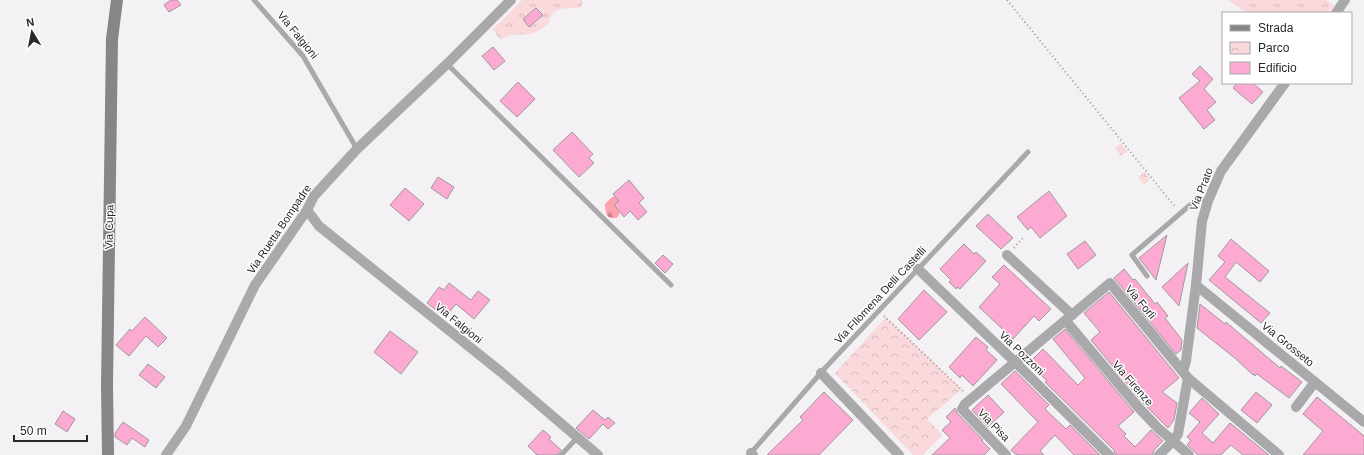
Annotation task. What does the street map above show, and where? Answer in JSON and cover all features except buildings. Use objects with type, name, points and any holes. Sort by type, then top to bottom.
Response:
[{"type":"street","name":"Via Cupa","points":[[108,455],[107,385],[112,39],[117,0]]},
{"type":"street","name":"Via Ruetta Bompadre","points":[[166,455],[186,426],[256,285],[307,210],[314,196],[357,149],[447,64],[511,0]]},
{"type":"street","points":[[1337,12],[1345,0]]},
{"type":"street","name":"Via Prato","points":[[1159,455],[1178,434],[1202,222],[1208,201],[1220,171],[1284,84]]},
{"type":"street","name":"Via Falgioni","points":[[307,210],[319,226],[501,372],[598,455]]},
{"type":"street","name":"Via Firenze","points":[[1008,254],[1069,318],[1138,408],[1189,455]]},
{"type":"street","name":"Via Pozzoni","points":[[918,269],[1109,455]]},
{"type":"street","name":"Via Forlì","points":[[964,411],[962,409],[965,404],[1110,283],[1185,374],[1279,455]]},
{"type":"street","name":"Via Grosseto","points":[[1196,285],[1364,422]]},
{"type":"street","points":[[821,373],[899,455]]},
{"type":"street","points":[[1296,407],[1315,382]]},
{"type":"street","name":"Via Pisa","points":[[964,411],[1006,455]]},
{"type":"street","points":[[1173,441],[1176,455]]},
{"type":"lane","name":"Via Falgioni","points":[[254,0],[303,56],[357,149]]},
{"type":"lane","points":[[447,64],[671,285]]},
{"type":"lane","name":"Via FIlomena Delli Castelli","points":[[751,454],[821,373],[1028,152]]},
{"type":"lane","points":[[1148,276],[1132,255],[1197,199],[1208,201]]},
{"type":"lane","points":[[561,455],[577,438]]},
{"type":"path","points":[[1007,0],[1180,214]]},
{"type":"path","points":[[1008,254],[1023,238]]},
{"type":"path","points":[[878,311],[971,400]]},
{"type":"green space","points":[[522,0],[582,0],[583,2],[581,7],[557,10],[553,13],[549,23],[539,31],[531,34],[511,35],[500,40],[493,29]]},
{"type":"green space","points":[[1228,0],[1326,0],[1334,6],[1329,12],[1246,12]]},
{"type":"green space","points":[[1121,143],[1127,151],[1121,156],[1115,148]]},
{"type":"green space","points":[[1144,172],[1150,179],[1144,185],[1138,177]]},
{"type":"green space","points":[[615,196],[620,198],[620,211],[616,218],[609,218],[606,214],[605,204]]},
{"type":"green space","points":[[886,317],[962,389],[927,419],[943,435],[922,455],[913,455],[835,373]]}]
